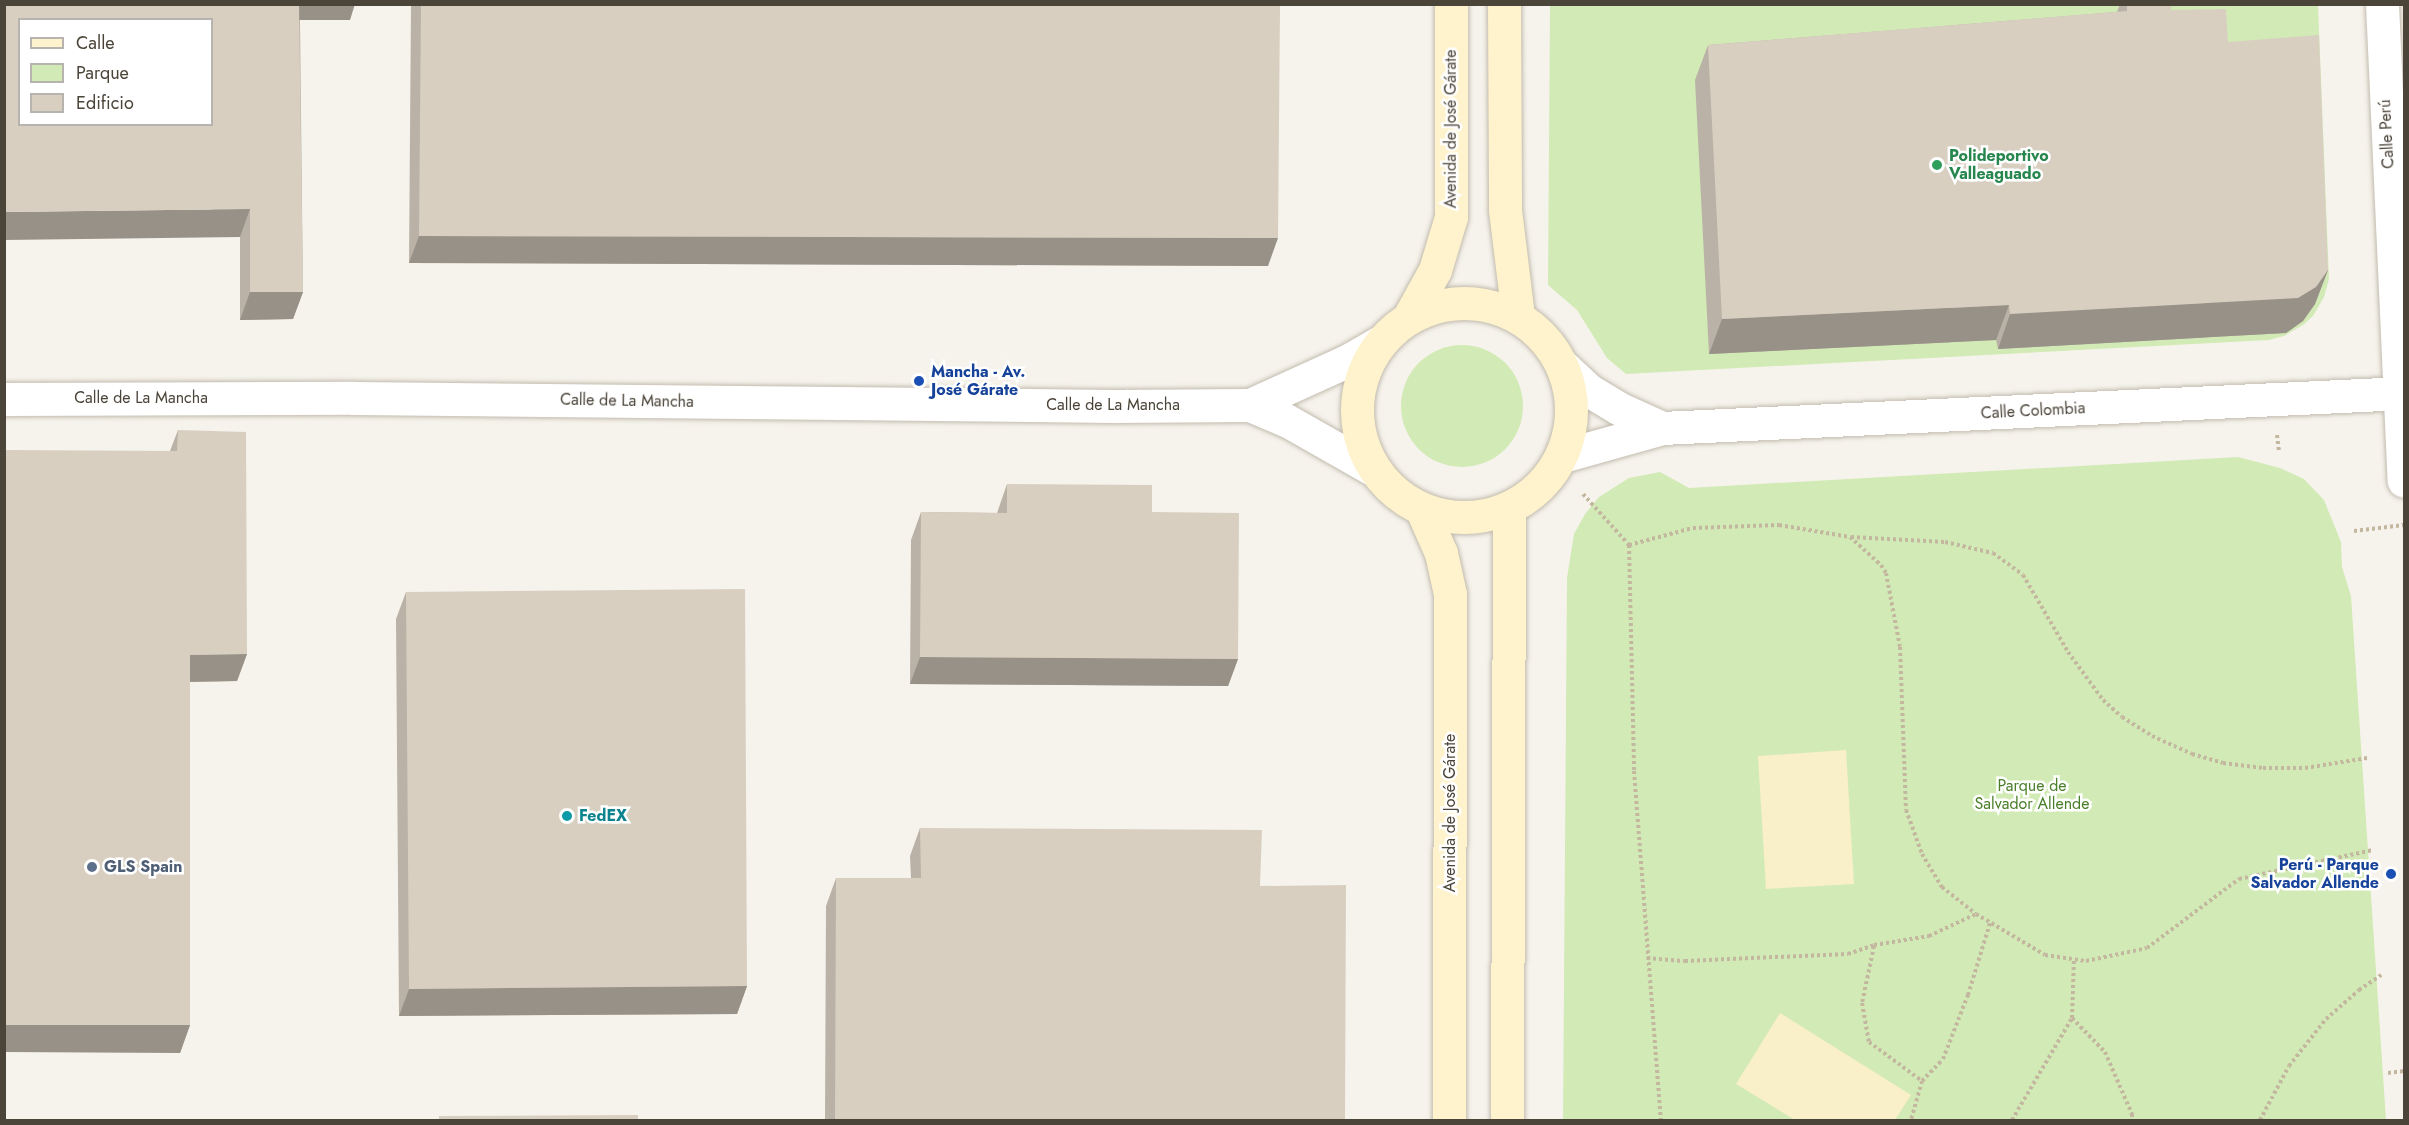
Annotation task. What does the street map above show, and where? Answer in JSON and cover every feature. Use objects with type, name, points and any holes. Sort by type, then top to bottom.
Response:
[{"type":"main road","name":"Avenida de José Gárate","points":[[1409,317],[1435,270],[1451,217],[1451,4]]},
{"type":"main road","points":[[1504,4],[1504,210],[1518,316]]},
{"type":"main road","points":[[1483,303],[1518,316],[1545,337],[1563,366],[1572,396],[1571,426],[1562,456],[1540,487],[1509,508],[1466,518],[1422,510],[1395,494],[1374,470],[1360,438],[1356,404],[1364,370],[1382,341],[1409,317],[1445,304],[1483,303]]},
{"type":"main road","points":[[1507,1120],[1509,508]]},
{"type":"main road","name":"Avenida de José Gárate","points":[[1422,510],[1441,553],[1450,594],[1449,1120]]},
{"type":"street","name":"Calle Perú","points":[[2382,4],[2402,394],[2404,480]]},
{"type":"street","name":"Calle de La Mancha","points":[[1250,405],[1347,362],[1382,341]]},
{"type":"street","name":"Calle Colombia","points":[[1563,366],[1590,391],[1609,403],[1662,428]]},
{"type":"street","name":"Calle Colombia","points":[[1562,456],[1662,428],[2402,394]]},
{"type":"street","name":"Calle de La Mancha","points":[[4,399],[354,398],[1114,406],[1250,405],[1286,420],[1374,470]]},
{"type":"path","points":[[1583,494],[1629,545],[1634,771],[1643,862],[1647,958],[1661,1120]]},
{"type":"path","points":[[1629,545],[1704,527],[1779,525],[1850,537],[1945,542],[1993,553],[2023,575],[2068,652],[2103,700],[2122,717],[2152,736],[2192,754],[2223,763],[2264,768],[2305,768],[2367,758]]},
{"type":"path","points":[[2354,531],[2404,525]]},
{"type":"path","points":[[1850,537],[1881,565],[1886,573],[1900,647],[1906,810],[1922,854],[1942,887],[1990,923],[2044,955],[2086,961],[2147,948],[2239,879],[2373,849]]},
{"type":"path","points":[[1647,958],[1684,961],[1848,954],[1874,945],[1929,936],[1976,914]]},
{"type":"path","points":[[1911,1120],[1922,1081],[1943,1059],[1968,995],[1990,923]]},
{"type":"path","points":[[1874,945],[1862,1003],[1869,1042],[1922,1081]]},
{"type":"path","points":[[2012,1120],[2044,1070],[2072,1017],[2074,959]]},
{"type":"path","points":[[2260,1120],[2289,1066],[2326,1019],[2358,990],[2381,975]]},
{"type":"path","points":[[2072,1017],[2105,1052],[2132,1114],[2132,1120]]},
{"type":"path","points":[[2388,1073],[2404,1071]]},
{"type":"green space","name":"Polideportivo Valleaguado","points":[[1550,5],[2318,5],[2329,279],[2324,297],[2313,316],[2303,325],[2284,336],[2269,340],[1626,374],[1607,358],[1577,310],[1548,285]]},
{"type":"green space","points":[[1462,345],[1485,350],[1496,355],[1505,363],[1513,372],[1518,383],[1523,406],[1518,429],[1513,440],[1505,449],[1496,457],[1485,462],[1462,467],[1439,462],[1428,457],[1419,449],[1411,440],[1406,429],[1401,406],[1406,383],[1411,372],[1419,363],[1428,355],[1439,350]]},
{"type":"green space","name":"Parque de Salvador Allende","points":[[2238,457],[2280,468],[2304,479],[2324,500],[2341,542],[2342,567],[2351,596],[2386,1120],[1563,1120],[1567,578],[1574,534],[1585,514],[1599,497],[1629,478],[1660,472],[1689,488]]},
{"type":"sand","points":[[1846,750],[1854,884],[1766,889],[1758,756]]},
{"type":"sand","points":[[1780,1013],[1911,1095],[1895,1120],[1795,1120],[1736,1084]]},
{"type":"building","points":[[4,4],[299,4],[303,292],[250,292],[250,209],[4,212]]},
{"type":"building","points":[[421,4],[1280,4],[1278,238],[419,236]]},
{"type":"building","name":"Polideportivo Valleaguado","points":[[2127,4],[2170,4],[2171,10],[2226,9],[2228,42],[2319,35],[2328,270],[2316,287],[2298,298],[2010,314],[2009,305],[1722,319],[1708,45],[2127,11]]},
{"type":"building","name":"GLS Spain","points":[[178,430],[246,432],[247,654],[190,655],[190,1025],[4,1025],[4,450],[177,451]]},
{"type":"building","points":[[1007,484],[1152,485],[1152,512],[1239,513],[1238,659],[920,657],[921,512],[1007,513]]},
{"type":"building","name":"FedEX","points":[[745,589],[747,986],[409,989],[406,592]]},
{"type":"building","points":[[920,828],[1262,830],[1260,886],[1346,885],[1345,1120],[835,1120],[836,878],[921,878]]},
{"type":"building","points":[[638,1115],[638,1120],[439,1120],[439,1116]]},
{"type":"place","name":"Polideportivo Valleaguado","points":[[1937,165]]},
{"type":"place","name":"Mancha - Av. José Gárate","points":[[919,381]]},
{"type":"place","name":"FedEX","points":[[567,816]]},
{"type":"place","name":"GLS Spain","points":[[92,867]]},
{"type":"place","name":"Perú - Parque Salvador Allende","points":[[2391,874]]}]
